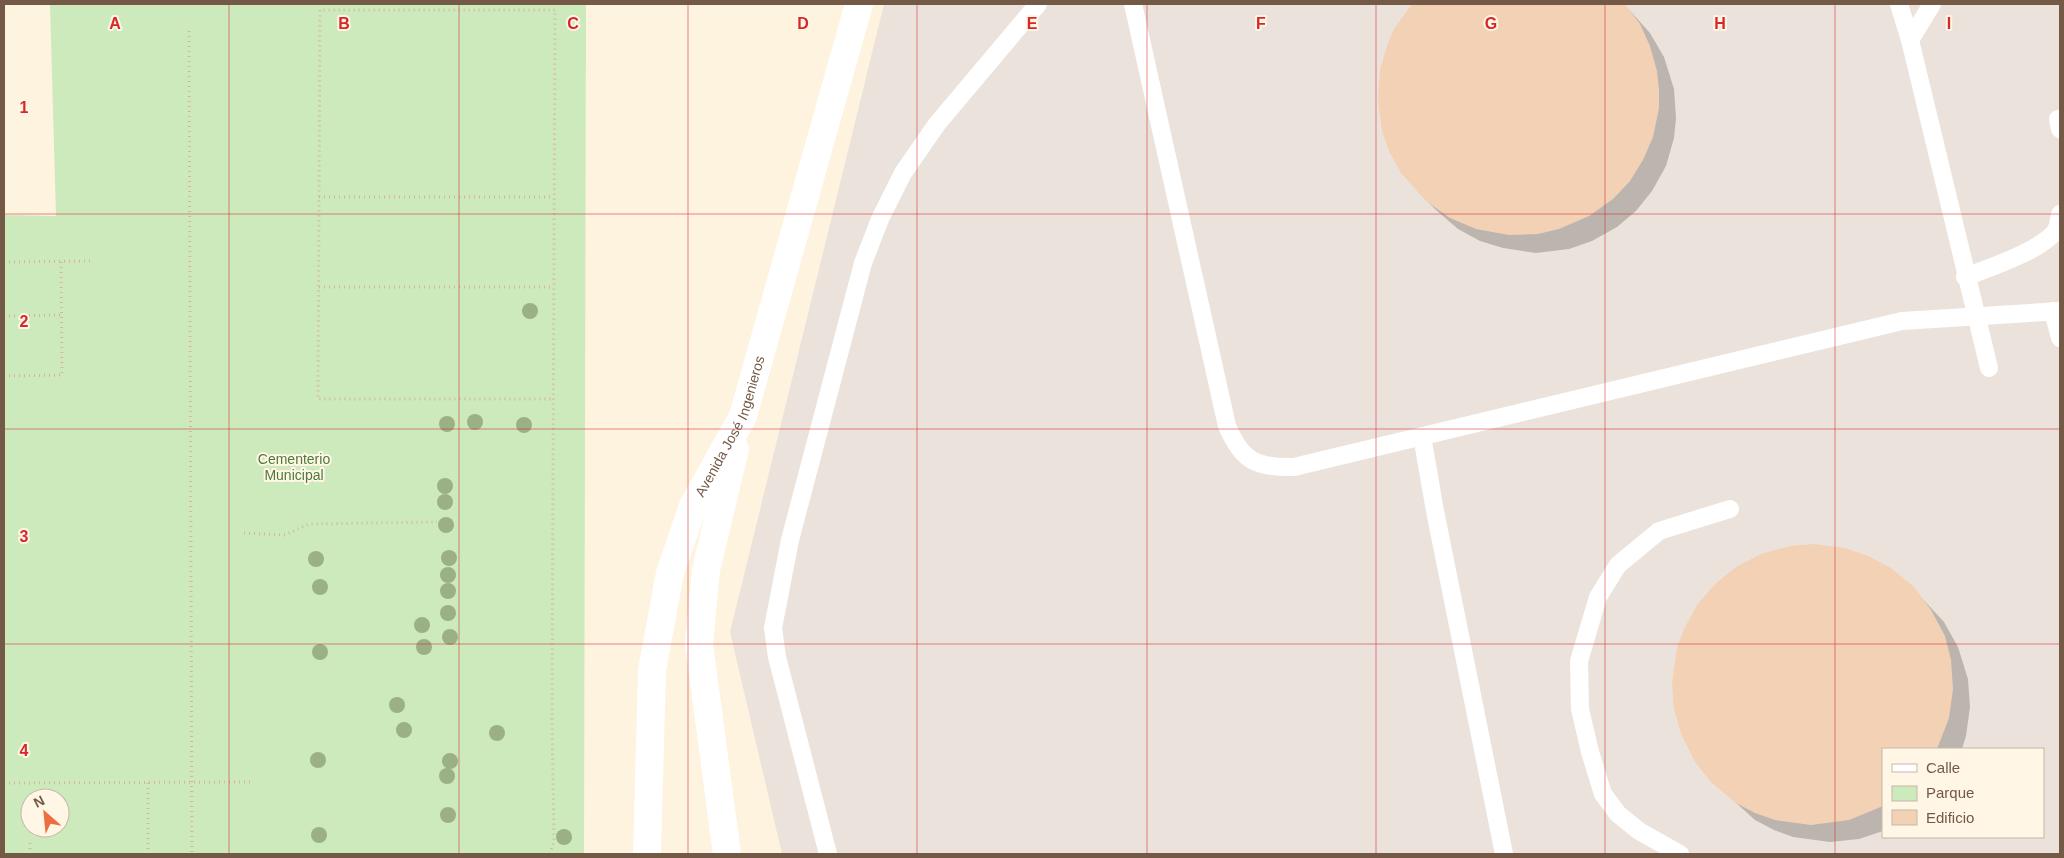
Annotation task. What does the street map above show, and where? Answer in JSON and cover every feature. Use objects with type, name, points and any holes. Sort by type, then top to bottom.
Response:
[{"type":"street","name":"Avenida José Ingenieros","points":[[647,854],[652,670],[670,573],[693,506],[743,416],[859,4]]},
{"type":"street","points":[[727,854],[699,644],[706,570],[743,416]]},
{"type":"lane","points":[[828,854],[776,657],[773,628],[790,540],[863,263],[880,220],[903,173],[937,124],[1038,4]]},
{"type":"lane","points":[[1132,4],[1225,416],[1235,444],[1248,459],[1271,468],[1294,467],[1902,321],[2057,311],[2060,338]]},
{"type":"lane","points":[[1899,4],[1910,40],[1989,368]]},
{"type":"lane","points":[[1910,40],[1932,4]]},
{"type":"lane","points":[[1966,277],[2040,244],[2055,232],[2060,214]]},
{"type":"lane","points":[[1422,436],[1435,511],[1504,854]]},
{"type":"lane","points":[[1680,854],[1639,831],[1618,814],[1603,794],[1590,752],[1580,709],[1578,661],[1598,597],[1618,565],[1659,531],[1730,509]]},
{"type":"path","points":[[550,854],[554,841],[552,719],[555,10],[320,10],[318,399],[553,399]]},
{"type":"path","points":[[189,31],[192,854]]},
{"type":"path","points":[[319,197],[554,197]]},
{"type":"path","points":[[4,376],[62,375],[61,261]]},
{"type":"path","points":[[4,262],[92,261]]},
{"type":"path","points":[[319,288],[554,287]]},
{"type":"path","points":[[4,316],[62,315]]},
{"type":"path","points":[[244,533],[285,535],[309,524],[436,522]]},
{"type":"path","points":[[148,782],[148,854]]},
{"type":"path","points":[[4,783],[250,782]]},
{"type":"path","points":[[30,839],[30,854]]},
{"type":"shaded area","points":[[884,4],[2060,4],[2060,854],[782,854],[730,632]]},
{"type":"green space","name":"Cementerio Municipal","points":[[50,4],[586,4],[584,854],[4,854],[4,215],[56,216]]},
{"type":"building","points":[[1412,4],[1625,4],[1640,24],[1650,46],[1657,71],[1659,91],[1659,108],[1653,137],[1643,160],[1630,181],[1613,199],[1589,216],[1559,229],[1538,234],[1509,235],[1476,229],[1450,218],[1426,201],[1401,173],[1389,151],[1382,131],[1378,101],[1380,70],[1388,43],[1394,29]]},
{"type":"building","points":[[1814,544],[1845,548],[1868,556],[1891,568],[1914,587],[1931,610],[1945,636],[1951,660],[1953,689],[1949,718],[1937,748],[1882,748],[1882,806],[1849,820],[1811,825],[1775,820],[1755,813],[1736,803],[1711,782],[1695,762],[1682,736],[1674,710],[1672,683],[1677,648],[1684,629],[1697,605],[1715,584],[1736,567],[1761,554],[1790,546]]}]
